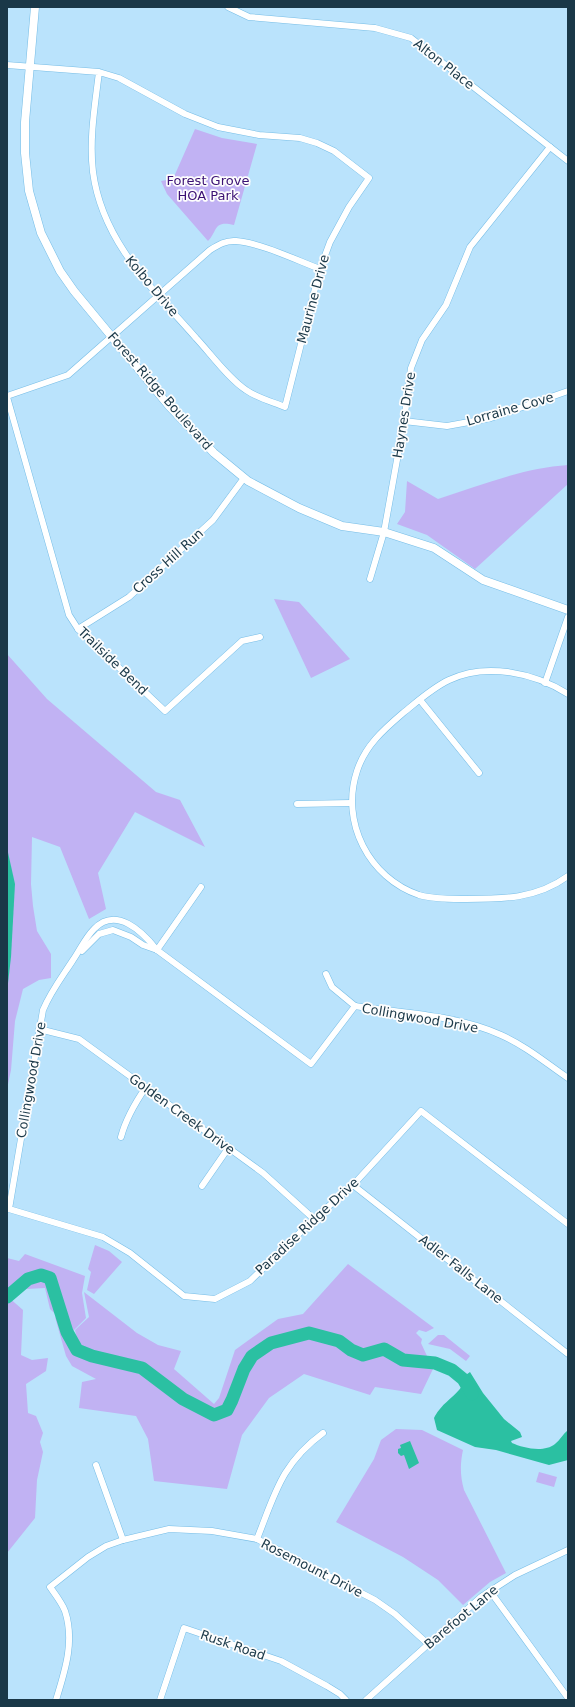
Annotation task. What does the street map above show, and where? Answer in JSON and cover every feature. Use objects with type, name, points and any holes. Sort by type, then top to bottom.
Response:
[{"type":"street","name":"Forest Ridge Boulevard","points":[[35,7],[24,153],[29,191],[41,233],[60,271],[169,406],[214,452],[244,478],[299,508],[342,526],[384,532],[434,548],[483,580],[568,610]]},
{"type":"street","name":"Alton Place","points":[[228,7],[248,17],[375,28],[411,38],[568,161]]},
{"type":"street","points":[[7,65],[30,68],[99,72]]},
{"type":"street","name":"Maurine Drive","points":[[99,72],[119,78],[185,114],[218,127],[259,136],[300,138],[317,143],[334,151],[369,178],[349,207],[330,242],[320,268],[285,407]]},
{"type":"street","name":"Kolbo Drive","points":[[99,72],[92,134],[93,171],[100,202],[108,226],[137,272],[224,368],[247,391],[285,407]]},
{"type":"street","name":"Haynes Drive","points":[[370,578],[384,532],[404,421],[411,368],[422,340],[446,305],[470,247],[550,147]]},
{"type":"street","points":[[7,397],[68,375],[210,250],[222,243],[235,241],[254,244],[320,268]]},
{"type":"street","name":"Lorraine Cove","points":[[404,421],[447,426],[491,418],[568,391]]},
{"type":"street","name":"Trailside Bend","points":[[7,397],[69,615],[78,630],[165,711],[242,641],[260,637]]},
{"type":"street","name":"Cross Hill Run","points":[[78,630],[129,597],[207,526],[244,478]]},
{"type":"street","points":[[545,682],[568,617]]},
{"type":"street","points":[[568,694],[545,682],[511,673],[474,672],[450,679],[420,700],[384,729],[368,747],[357,770],[351,803],[356,832],[364,849],[374,864],[398,885],[420,895],[445,899],[515,898],[539,892],[568,876]]},
{"type":"street","points":[[420,700],[479,773]]},
{"type":"street","points":[[297,804],[351,803]]},
{"type":"street","points":[[156,950],[201,887]]},
{"type":"street","name":"Collingwood Drive","points":[[10,1209],[39,1029],[43,1010],[50,992],[95,928],[104,921],[119,920],[132,925],[145,935],[156,950]]},
{"type":"street","name":"Collingwood Drive","points":[[73,960],[99,934],[114,930],[156,950],[311,1064],[355,1006],[476,1026],[500,1034],[521,1045],[567,1074]]},
{"type":"street","points":[[326,974],[332,987],[355,1006]]},
{"type":"street","name":"Golden Creek Drive","points":[[39,1029],[79,1039],[263,1173],[314,1219]]},
{"type":"street","points":[[120,1137],[128,1116],[146,1087]]},
{"type":"street","name":"Paradise Ridge Drive","points":[[10,1209],[103,1237],[130,1253],[184,1296],[216,1299],[250,1281],[314,1219],[353,1185],[421,1111],[568,1224]]},
{"type":"street","points":[[202,1186],[229,1147]]},
{"type":"street","name":"Adler Falls Lane","points":[[353,1185],[568,1354]]},
{"type":"street","points":[[257,1540],[280,1480],[293,1460],[306,1446],[323,1433]]},
{"type":"street","points":[[96,1466],[123,1540]]},
{"type":"street","name":"Rosemount Drive","points":[[56,1700],[65,1669],[70,1634],[64,1610],[50,1587],[88,1557],[106,1546],[123,1540],[169,1529],[212,1531],[257,1540],[375,1600],[394,1614],[428,1644]]},
{"type":"street","name":"Barefoot Lane","points":[[366,1700],[490,1591],[515,1575],[568,1550]]},
{"type":"street","points":[[490,1591],[568,1698]]},
{"type":"street","name":"Rusk Road","points":[[160,1700],[184,1628],[281,1661],[327,1686],[340,1694],[346,1700]]},
{"type":"green space","name":"Forest Grove HOA Park","points":[[195,129],[222,138],[257,144],[234,225],[219,225],[208,241],[167,194],[161,181],[173,179]]},
{"type":"green space","points":[[568,465],[568,484],[475,569],[427,535],[397,524],[405,512],[407,481],[438,499],[518,473]]},
{"type":"green space","points":[[274,599],[299,602],[350,659],[311,678]]},
{"type":"green space","points":[[7,654],[47,699],[156,792],[180,800],[205,847],[135,812],[98,873],[106,909],[89,919],[60,847],[32,837],[31,884],[33,906],[37,931],[51,954],[51,978],[39,980],[23,989],[15,1021],[11,1070],[7,1089]]},
{"type":"green space","points":[[95,1245],[109,1251],[122,1262],[94,1294],[87,1290],[91,1272],[88,1269]]},
{"type":"green space","points":[[25,1254],[85,1276],[82,1293],[86,1318],[73,1331],[50,1309],[45,1288],[9,1290],[7,1288],[7,1258],[19,1261]]},
{"type":"green space","points":[[348,1264],[434,1328],[426,1332],[419,1330],[416,1333],[422,1339],[421,1343],[433,1369],[421,1394],[375,1387],[370,1395],[304,1374],[269,1398],[242,1435],[227,1489],[154,1481],[148,1439],[136,1416],[79,1408],[82,1382],[96,1379],[72,1366],[66,1356],[55,1317],[73,1333],[79,1349],[83,1349],[78,1343],[75,1330],[89,1317],[84,1292],[137,1333],[158,1345],[181,1351],[174,1369],[214,1404],[219,1398],[235,1350],[278,1319],[303,1314]]},
{"type":"green space","points":[[7,1296],[23,1310],[21,1355],[32,1360],[48,1358],[46,1371],[26,1384],[28,1413],[36,1416],[43,1433],[40,1442],[43,1452],[37,1480],[35,1518],[7,1553]]},
{"type":"green space","points":[[438,1335],[444,1335],[470,1356],[466,1361],[450,1349],[428,1344]]},
{"type":"green space","points":[[396,1429],[422,1430],[463,1450],[461,1470],[464,1490],[506,1573],[490,1582],[463,1605],[438,1580],[403,1557],[336,1522],[374,1459],[381,1440]]},
{"type":"green space","points":[[539,1472],[557,1477],[554,1487],[536,1482]]},
{"type":"shaded area","points":[[7,848],[15,884],[11,957],[7,992]]},
{"type":"shaded area","points":[[470,1372],[483,1393],[504,1419],[520,1432],[522,1437],[511,1441],[512,1443],[522,1447],[534,1449],[550,1447],[555,1444],[568,1430],[568,1460],[549,1465],[496,1450],[475,1447],[437,1430],[434,1418],[435,1416],[461,1388],[465,1376]]},
{"type":"shaded area","points":[[410,1441],[419,1463],[409,1469],[404,1455],[401,1456],[398,1453],[398,1449],[401,1448],[400,1445]]},
{"type":"waterway","points":[[7,1297],[28,1279],[41,1275],[50,1278],[67,1332],[77,1350],[92,1356],[142,1368],[183,1399],[214,1415],[227,1410],[244,1369],[252,1356],[271,1343],[309,1333],[339,1341],[351,1350],[363,1355],[384,1349],[403,1360],[435,1363],[452,1370],[463,1379],[472,1394]]}]
